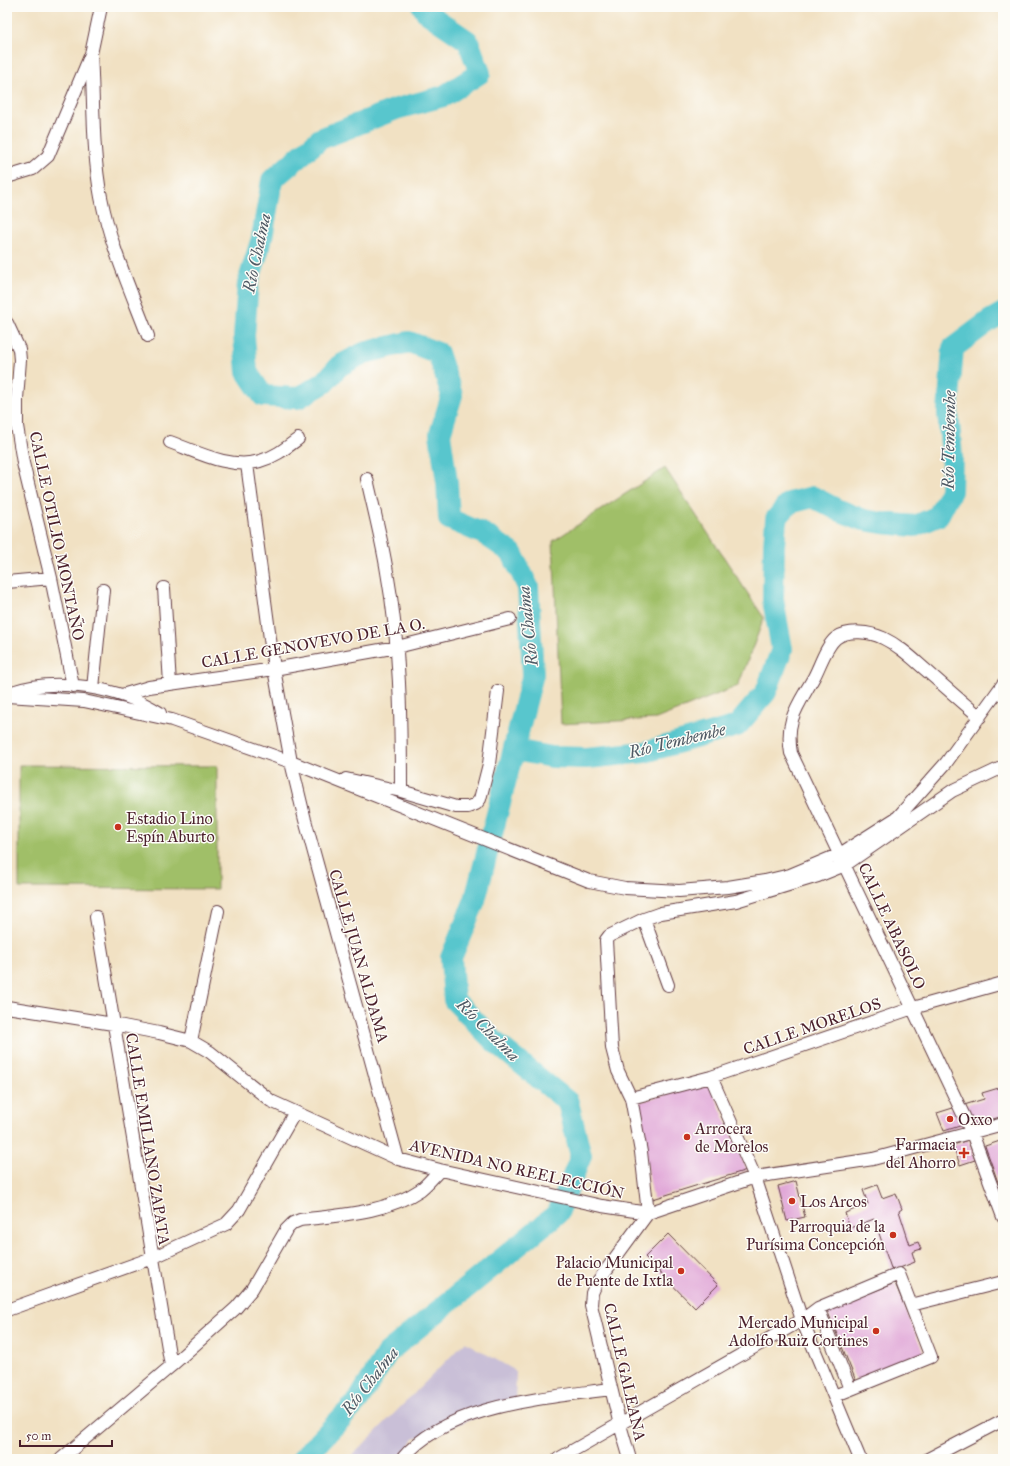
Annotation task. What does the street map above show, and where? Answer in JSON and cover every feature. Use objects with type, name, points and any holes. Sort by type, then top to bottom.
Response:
[{"type":"street","points":[[7,177],[34,169],[48,156],[92,54],[101,7]]},
{"type":"street","points":[[92,54],[97,169],[101,197],[110,232],[148,336]]},
{"type":"street","name":"CALLE OTILIO MONTAÑO","points":[[7,323],[19,350],[13,371],[12,427],[25,470],[51,578],[73,686]]},
{"type":"street","points":[[170,442],[207,456],[247,464],[261,461],[278,454],[298,439]]},
{"type":"street","name":"CALLE JUAN ALDAMA","points":[[247,464],[274,669],[291,762],[309,835],[398,1159]]},
{"type":"street","points":[[367,479],[387,572],[397,647],[401,718],[401,791]]},
{"type":"street","points":[[7,582],[51,578]]},
{"type":"street","points":[[164,588],[170,684]]},
{"type":"street","points":[[93,688],[103,590]]},
{"type":"street","name":"CALLE GENOVEVO DE LA O.","points":[[122,695],[137,690],[170,684],[274,669],[397,647],[510,619]]},
{"type":"street","name":"CALLE ABASOLO","points":[[980,717],[902,649],[882,637],[853,632],[843,634],[835,638],[791,720],[789,740],[792,754],[972,1133],[1003,1217]]},
{"type":"street","points":[[1003,684],[946,763],[900,822],[845,865],[803,881],[736,901],[661,913],[611,934],[606,940],[612,1048],[618,1071],[631,1098],[641,1152],[648,1214],[755,1178],[874,1159],[1003,1124]]},
{"type":"street","points":[[7,695],[29,688],[73,686],[93,688],[122,695],[147,705],[172,720]]},
{"type":"street","points":[[317,773],[401,791],[442,804],[468,807],[476,804],[480,799],[489,764],[498,691]]},
{"type":"street","points":[[7,695],[84,701],[172,720],[291,762],[478,838],[589,881],[625,888],[679,891],[765,881],[790,875],[840,854],[926,808],[952,791],[1003,767]]},
{"type":"street","points":[[191,1042],[218,911]]},
{"type":"street","name":"CALLE EMILIANO ZAPATA","points":[[96,917],[171,1366]]},
{"type":"street","points":[[644,919],[668,985]]},
{"type":"street","name":"CALLE MORELOS","points":[[631,1098],[710,1077],[913,1008],[1003,983]]},
{"type":"street","name":"AVENIDA NO REELECCIÓN","points":[[7,1007],[113,1024],[159,1033],[191,1042],[210,1052],[271,1101],[398,1159],[456,1174],[602,1206],[648,1214]]},
{"type":"street","points":[[710,1077],[755,1178],[802,1320],[860,1459]]},
{"type":"street","points":[[7,1310],[152,1258],[216,1230],[231,1220],[248,1194],[295,1112]]},
{"type":"street","points":[[68,1456],[236,1308],[252,1289],[283,1235],[293,1223],[300,1220],[357,1213],[397,1202],[422,1189],[440,1170]]},
{"type":"street","name":"CALLE GALEANA","points":[[630,1459],[620,1425],[591,1305],[592,1293],[596,1284],[648,1214]]},
{"type":"street","points":[[558,1459],[802,1320],[818,1308],[899,1274],[931,1356],[850,1388],[834,1396]]},
{"type":"street","points":[[911,1304],[1003,1282]]},
{"type":"street","points":[[818,1308],[850,1388]]},
{"type":"street","points":[[402,1459],[422,1438],[442,1427],[502,1406],[611,1389]]},
{"type":"street","points":[[928,1459],[1003,1420]]},
{"type":"shaded area","points":[[465,1342],[516,1371],[515,1405],[414,1439],[398,1459],[349,1459]]},
{"type":"green space","points":[[665,468],[764,618],[738,686],[656,719],[561,724],[553,541]]},
{"type":"green space","name":"Estadio Lino Espín Aburto","points":[[19,765],[217,766],[217,889],[19,888]]},
{"type":"building","name":"Arrocera de Morelos","points":[[709,1082],[747,1170],[653,1199],[636,1103]]},
{"type":"building","points":[[1002,1087],[1003,1116],[974,1125],[964,1105],[984,1099],[982,1093]]},
{"type":"building","name":"Oxxo","points":[[956,1107],[963,1125],[944,1131],[937,1113]]},
{"type":"building","name":"Farmacia del Ahorro","points":[[968,1140],[975,1160],[960,1165],[953,1145]]},
{"type":"building","points":[[1003,1140],[1003,1196],[985,1146]]},
{"type":"building","name":"Los Arcos","points":[[796,1181],[805,1217],[787,1221],[778,1186]]},
{"type":"building","name":"Parroquia de la Purísima Concepción","points":[[877,1185],[882,1198],[896,1193],[902,1209],[899,1211],[910,1245],[918,1242],[921,1249],[912,1252],[915,1262],[892,1271],[874,1219],[850,1228],[845,1213],[868,1204],[863,1190]]},
{"type":"building","name":"Palacio Municipal de Puente de Ixtla","points":[[668,1234],[718,1285],[695,1308],[645,1257]]},
{"type":"building","points":[[895,1283],[924,1354],[856,1381],[827,1310]]},
{"type":"waterway","name":"Río Chalma","points":[[302,1459],[358,1401],[388,1352],[558,1213],[581,1156],[568,1102],[496,1043],[454,1000],[451,958],[475,900],[533,674],[528,587],[512,553],[484,534],[449,519],[447,482],[440,434],[452,395],[438,353],[409,342],[364,353],[339,366],[324,383],[298,398],[263,396],[247,372],[244,336],[248,283],[262,238],[272,180],[320,139],[396,109],[444,96],[480,73],[468,41],[427,13],[423,7]]},
{"type":"waterway","name":"Río Tembembe","points":[[514,750],[552,757],[587,758],[645,752],[737,726],[766,692],[782,649],[773,600],[776,519],[789,503],[813,497],[838,510],[864,520],[882,523],[915,526],[938,516],[951,491],[952,456],[948,413],[953,348],[989,321],[1003,313]]},
{"type":"place","name":"Estadio Lino Espín Aburto","points":[[118,827]]},
{"type":"place","name":"Oxxo","points":[[950,1119]]},
{"type":"place","name":"Arrocera de Morelos","points":[[687,1137]]},
{"type":"place","name":"Farmacia del Ahorro","points":[[964,1153]]},
{"type":"place","name":"Los Arcos","points":[[792,1201]]},
{"type":"place","name":"Parroquia de la Purísima Concepción","points":[[893,1235]]},
{"type":"place","name":"Palacio Municipal de Puente de Ixtla","points":[[681,1271]]},
{"type":"place","name":"Mercado Municipal Adolfo Ruiz Cortines","points":[[876,1331]]}]
